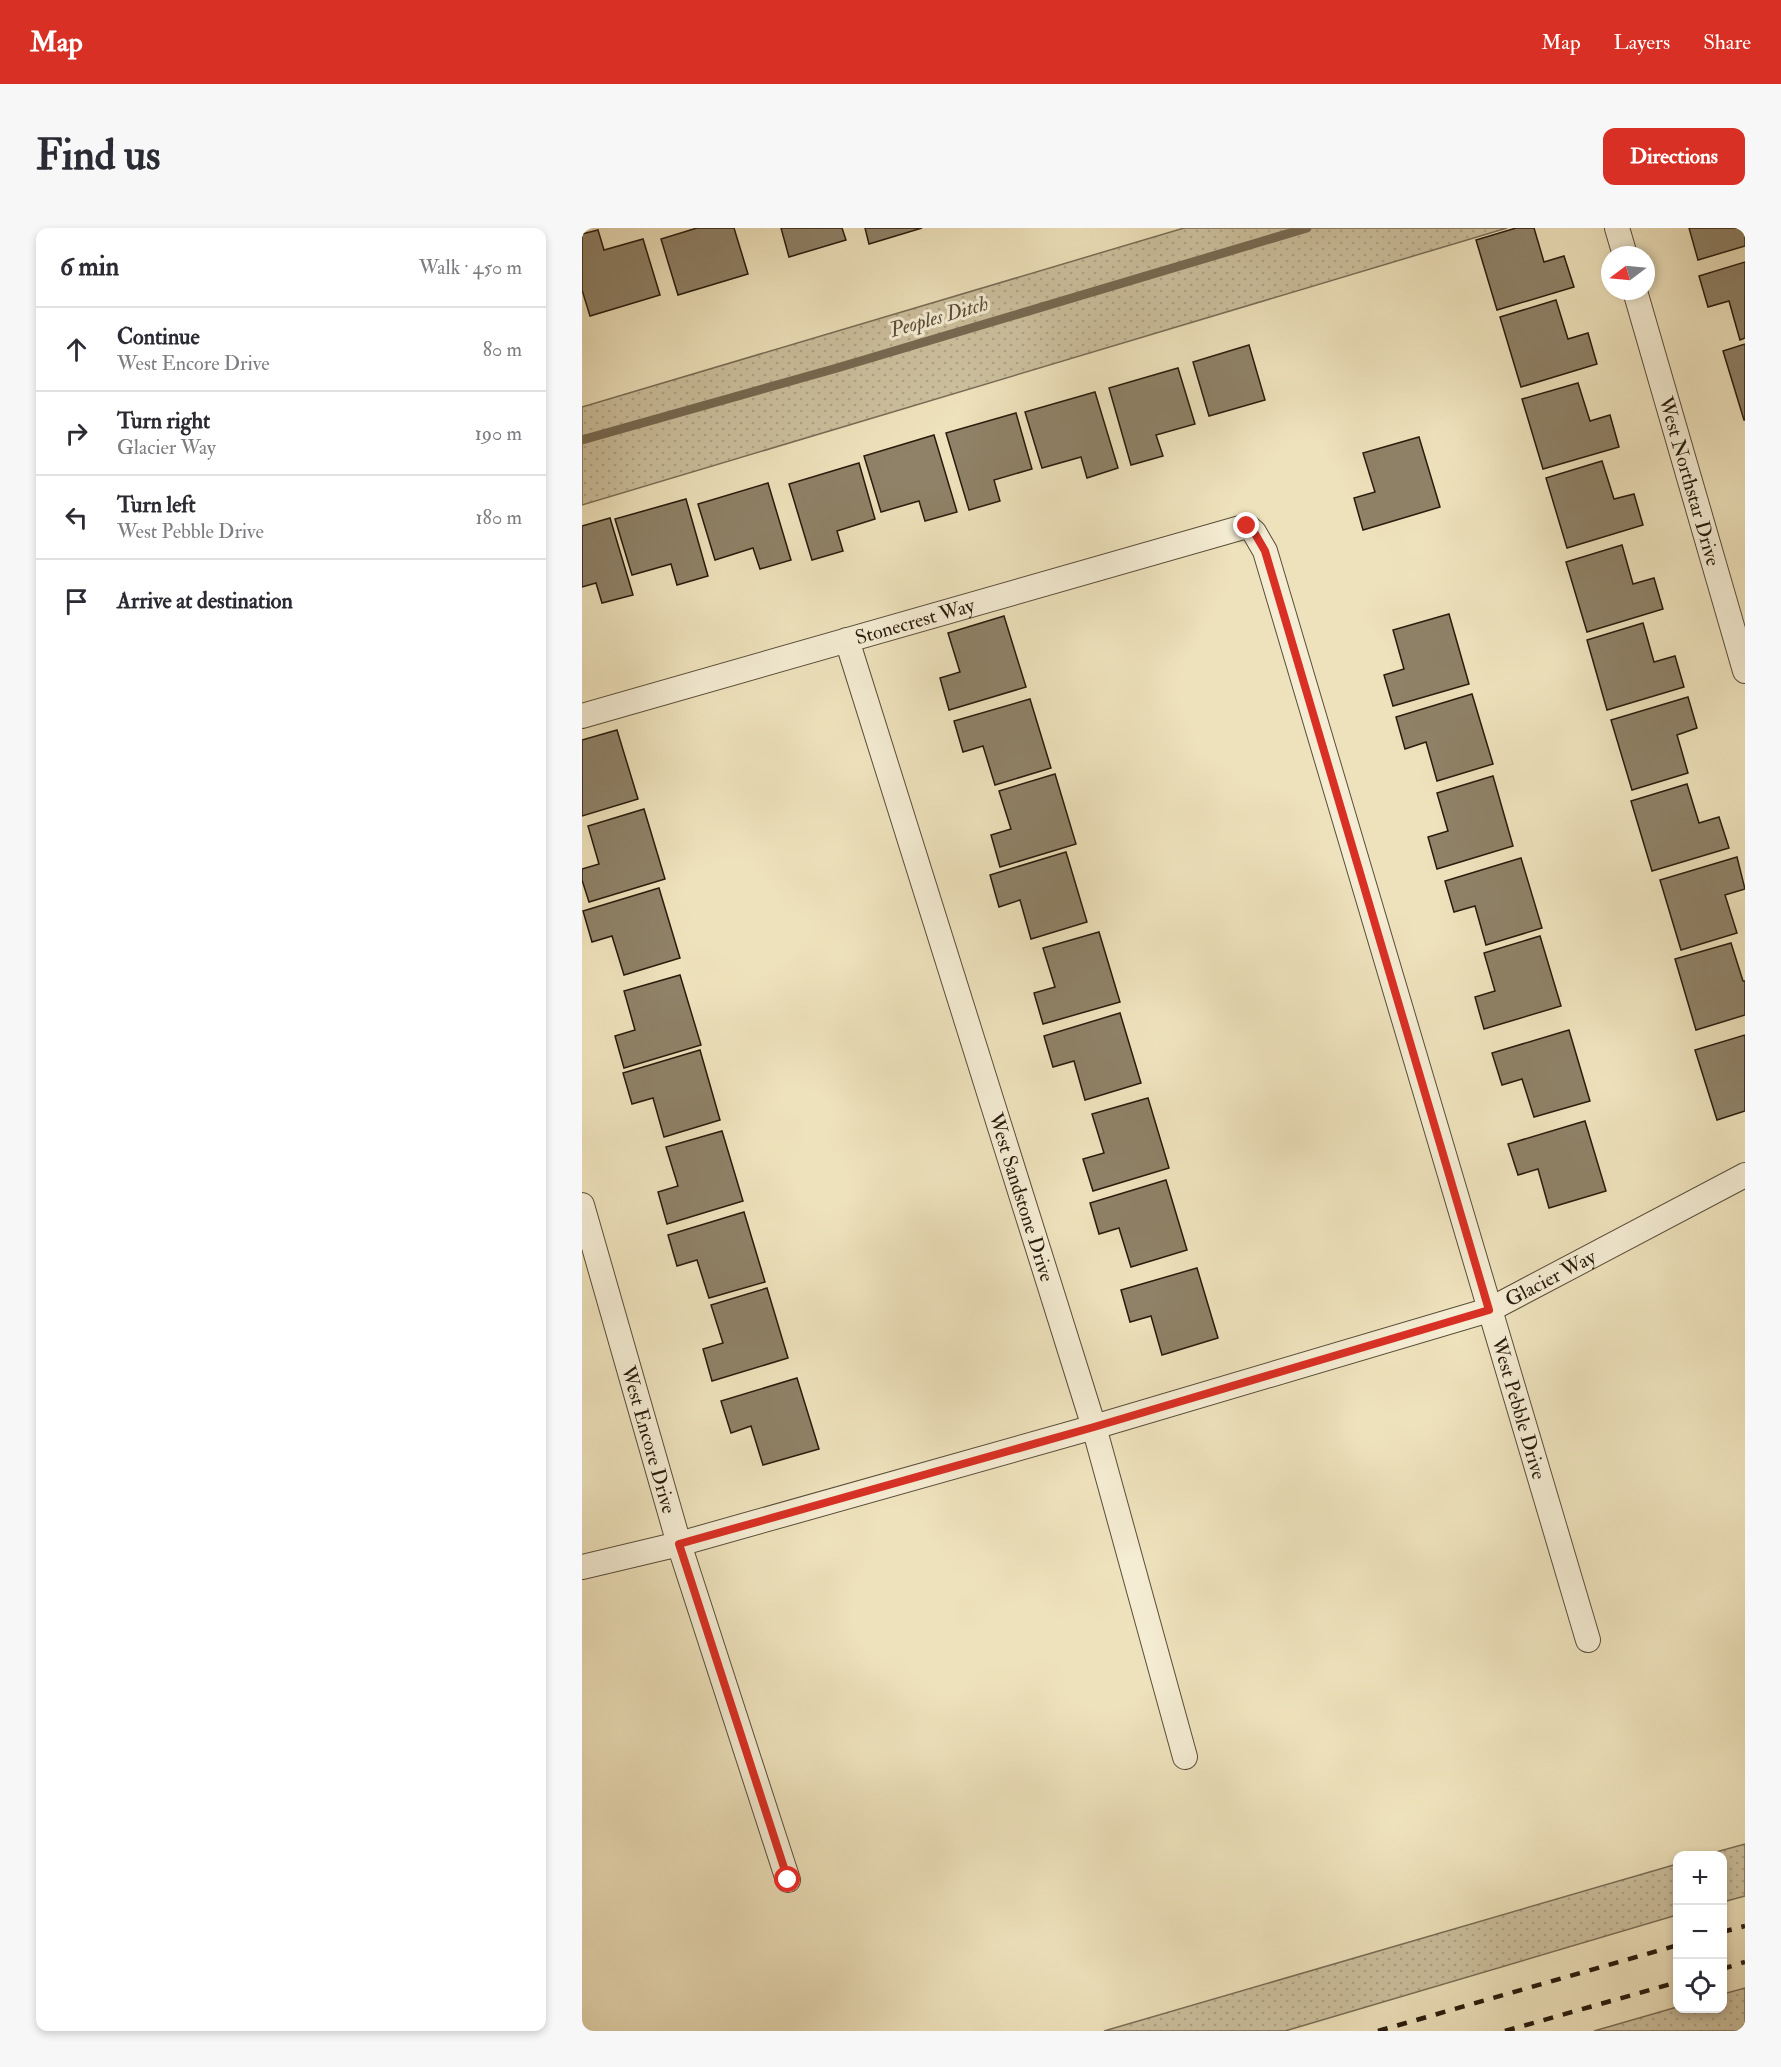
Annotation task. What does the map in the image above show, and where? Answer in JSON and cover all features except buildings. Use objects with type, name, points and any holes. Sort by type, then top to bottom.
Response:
[{"type":"street","points":[[1617,228],[1622,246]]},
{"type":"street","name":"West Northstar Drive","points":[[1638,300],[1745,671]]},
{"type":"street","name":"Stonecrest Way","points":[[582,716],[1247,526]]},
{"type":"street","name":"West Pebble Drive","points":[[1247,526],[1254,532],[1265,551],[1588,1640]]},
{"type":"street","name":"West Sandstone Drive","points":[[847,640],[1094,1427],[1185,1757]]},
{"type":"street","name":"Glacier Way","points":[[582,1568],[679,1544],[1094,1427],[1489,1310],[1745,1175]]},
{"type":"street","name":"West Encore Drive","points":[[582,1205],[679,1544],[788,1880]]},
{"type":"shaded area","points":[[1184,228],[1507,228],[582,505],[582,407]]},
{"type":"shaded area","points":[[1745,1844],[1745,1896],[1727,1901],[1727,1851],[1720,1851]]},
{"type":"shaded area","points":[[1673,1865],[1673,1916],[1285,2031],[1104,2031]]},
{"type":"shaded area","points":[[1745,1988],[1745,2031],[1594,2031],[1673,2008],[1673,2013],[1727,2013],[1727,1993]]},
{"type":"waterway","name":"Peoples Ditch","points":[[582,440],[837,368],[1307,228]]},
{"type":"railway","points":[[1727,1931],[1745,1926]]},
{"type":"railway","points":[[1378,2031],[1673,1946]]},
{"type":"railway","points":[[1727,1967],[1745,1962]]},
{"type":"railway","points":[[1505,2031],[1673,1983]]},
{"type":"route","points":[[788,1880],[679,1544],[1094,1427],[1489,1310],[1265,551],[1254,532],[1247,526]]}]
